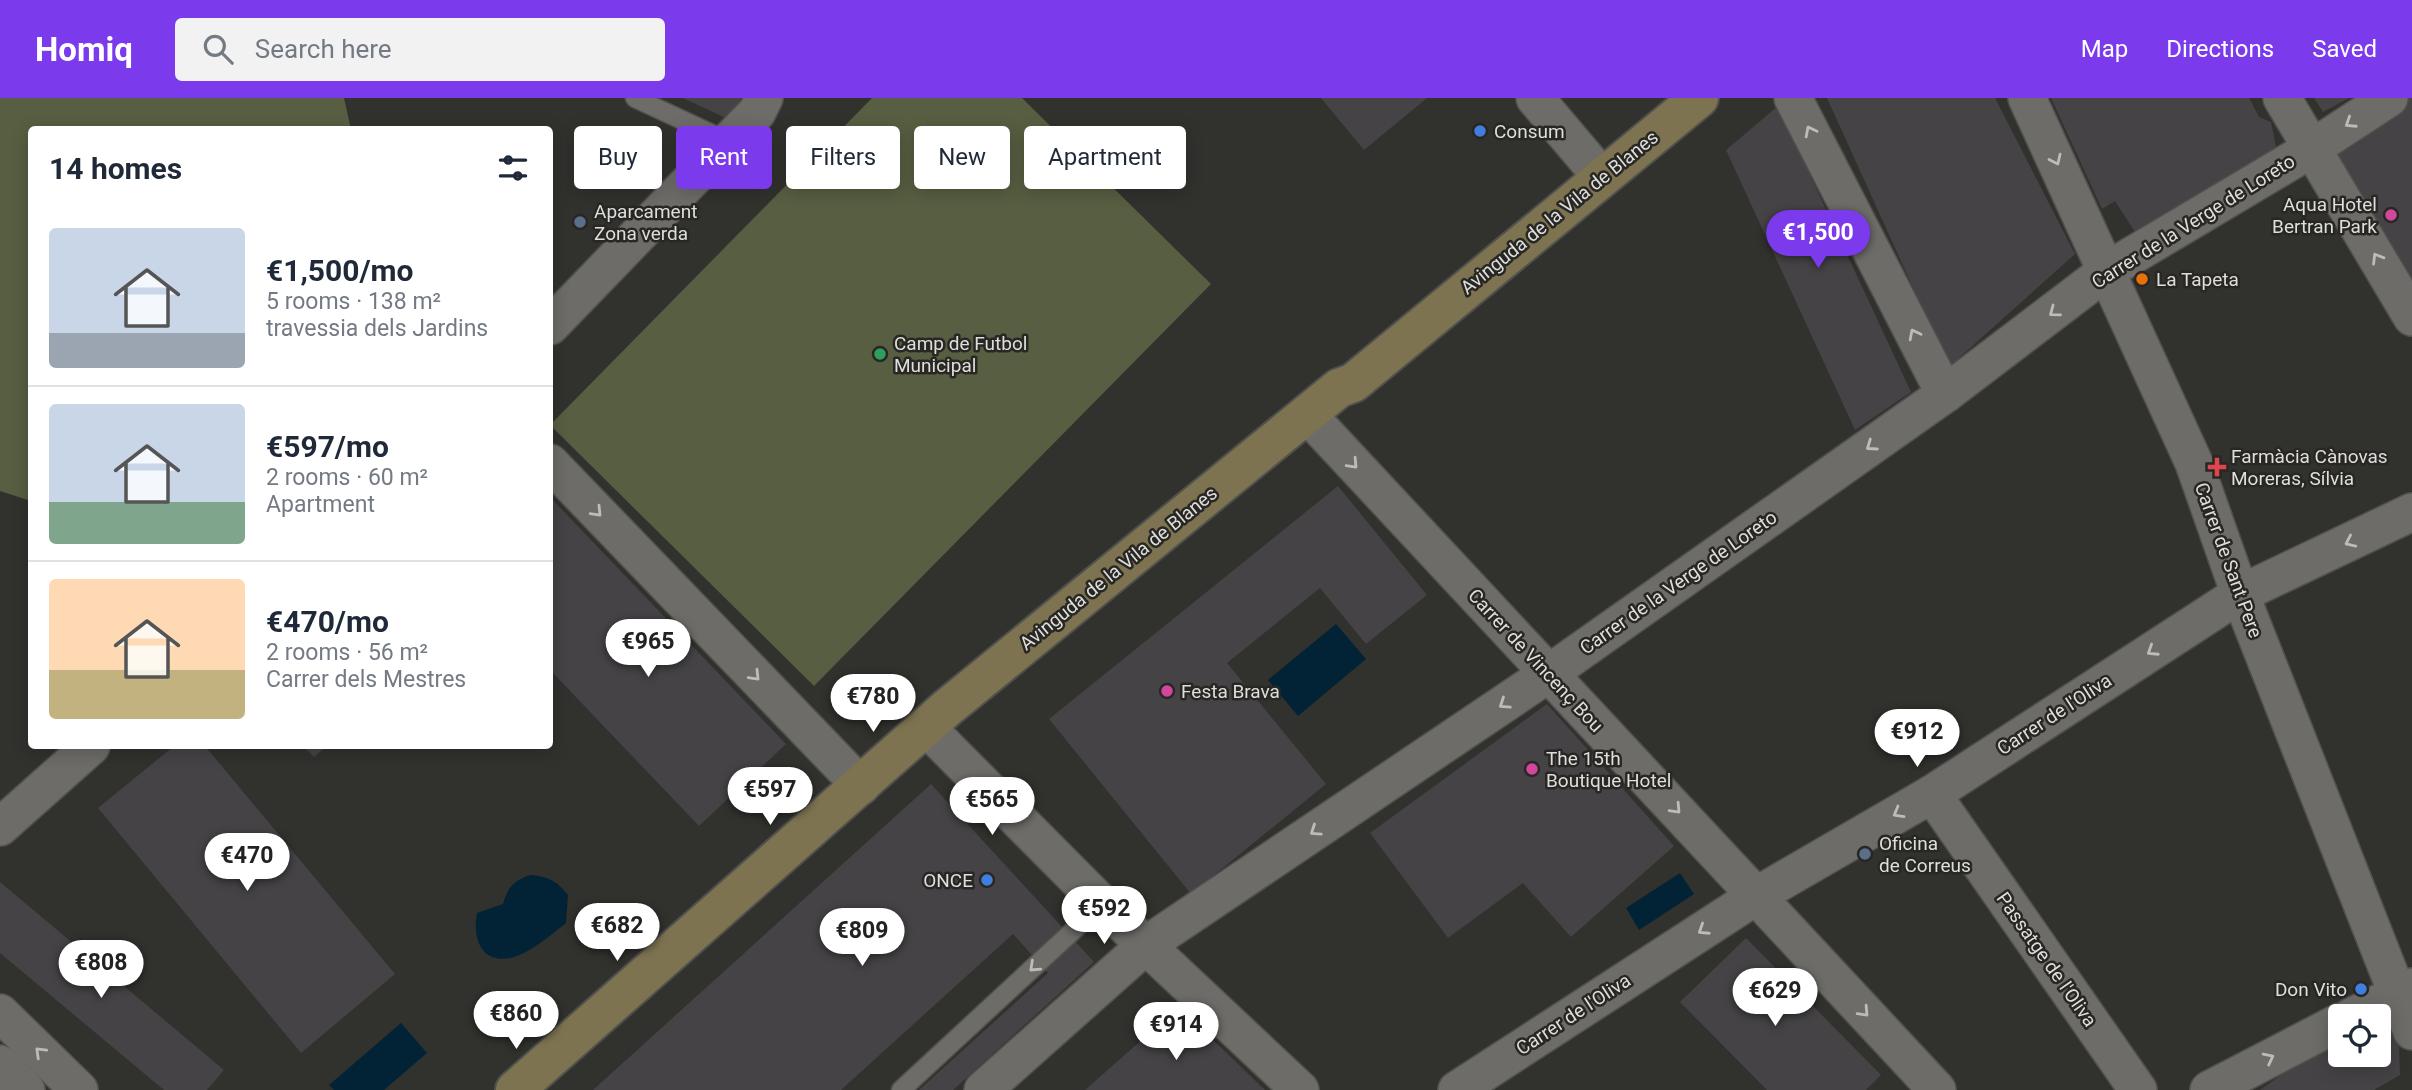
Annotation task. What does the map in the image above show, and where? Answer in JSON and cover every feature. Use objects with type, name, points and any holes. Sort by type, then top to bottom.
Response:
[{"type":"main road","name":"Avinguda de la Vila de Blanes","points":[[515,1090],[926,727],[1339,388],[1353,383],[1601,176],[1699,98]]},
{"type":"main road","name":"Avinguda de la Vila de Blanes","points":[[534,1090],[554,1058]]},
{"type":"street","points":[[743,126],[757,112],[764,98]]},
{"type":"street","points":[[1535,98],[1601,176]]},
{"type":"street","points":[[1793,98],[1945,394]]},
{"type":"street","name":"Carrer de Sant Pere","points":[[2027,98],[2194,463],[2240,594],[2405,990],[2412,1031]]},
{"type":"street","points":[[2282,98],[2412,317]]},
{"type":"street","name":"Carrer de la Verge de Loreto","points":[[983,1090],[1146,945],[1548,674],[1945,394],[2108,270],[2312,149],[2389,98]]},
{"type":"street","points":[[553,323],[681,189]]},
{"type":"street","name":"Carrer de Vincenç Bou","points":[[1307,414],[1937,1090]]},
{"type":"street","points":[[553,466],[861,786]]},
{"type":"street","name":"Carrer de l'Oliva","points":[[1457,1090],[1756,896],[1932,794],[2240,594],[2412,512]]},
{"type":"street","points":[[926,727],[1102,904],[1300,1090]]},
{"type":"street","points":[[0,827],[88,749]]},
{"type":"street","name":"Passatge de l'Oliva","points":[[1932,794],[2137,1090]]},
{"type":"street","points":[[2377,1004],[2405,990]]},
{"type":"street","points":[[0,1013],[79,1090]]},
{"type":"street","points":[[2209,1090],[2328,1029]]},
{"type":"street","points":[[0,1064],[26,1090]]},
{"type":"lane","points":[[635,98],[695,126]]},
{"type":"lane","points":[[901,1090],[1102,904]]},
{"type":"green space","points":[[0,98],[344,98],[350,126],[28,126],[28,500],[0,491]]},
{"type":"green space","name":"Camp de Futbol Municipal","points":[[872,98],[1022,98],[1050,126],[1024,126],[1024,189],[1114,189],[1211,284],[814,686],[553,428],[553,422],[786,185],[786,189],[900,189],[900,126],[844,126]]},
{"type":"water","points":[[1336,624],[1366,659],[1298,716],[1268,680]]},
{"type":"water","points":[[1680,873],[1694,894],[1639,930],[1626,908]]},
{"type":"water","points":[[531,875],[552,880],[568,895],[566,923],[521,955],[494,958],[487,954],[478,941],[477,913],[503,904],[512,885]]},
{"type":"water","points":[[401,1023],[427,1053],[384,1090],[334,1090],[329,1085]]},
{"type":"building","points":[[683,98],[741,98],[730,120]]},
{"type":"building","points":[[1321,98],[1427,98],[1364,150]]},
{"type":"building","points":[[1827,98],[1995,98],[2075,254],[1949,367]]},
{"type":"building","points":[[2051,98],[2249,98],[2259,117],[2271,122],[2276,147],[2269,157],[2135,232],[2115,201],[2102,209]]},
{"type":"building","points":[[2314,98],[2349,98],[2323,112]]},
{"type":"building","name":"Aqua Hotel Bertran Park","points":[[2398,98],[2412,98],[2412,290],[2329,141]]},
{"type":"building","points":[[1778,106],[1911,392],[1855,430],[1726,150]]},
{"type":"building","name":"Festa Brava","points":[[1338,486],[1427,595],[1366,644],[1320,588],[1227,663],[1326,784],[1191,894],[1049,719]]},
{"type":"building","points":[[553,500],[786,744],[699,826],[553,673]]},
{"type":"building","name":"The 15th Boutique Hotel","points":[[1547,704],[1674,846],[1571,937],[1523,883],[1448,938],[1370,833]]},
{"type":"building","points":[[170,749],[208,749],[395,974],[301,1053],[98,808]]},
{"type":"building","points":[[306,749],[323,749],[314,757]]},
{"type":"building","points":[[931,784],[1094,962],[953,1090],[919,1090],[1048,973],[1013,934],[841,1090],[593,1090]]},
{"type":"building","points":[[0,882],[224,1070],[207,1090],[164,1090],[0,953]]},
{"type":"building","points":[[1746,938],[1881,1075],[1866,1090],[1767,1090],[1680,1002]]},
{"type":"building","points":[[1179,1007],[1265,1090],[1085,1090]]},
{"type":"building","points":[[2398,1021],[2400,1075],[2374,1090],[2260,1090],[2296,1064],[2328,1050],[2328,1067],[2391,1067],[2391,1024]]},
{"type":"place","name":"Consum","points":[[1480,131]]},
{"type":"place","name":"Aqua Hotel Bertran Park","points":[[2391,215]]},
{"type":"place","name":"Aparcament Zona verda","points":[[580,222]]},
{"type":"place","name":"La Tapeta","points":[[2142,279]]},
{"type":"place","name":"Camp de Futbol Municipal","points":[[880,354]]},
{"type":"place","name":"Farmàcia Cànovas Moreras, Sílvia","points":[[2217,467]]},
{"type":"place","name":"Festa Brava","points":[[1167,691]]},
{"type":"place","name":"The 15th Boutique Hotel","points":[[1532,769]]},
{"type":"place","name":"Oficina de Correus","points":[[1865,854]]},
{"type":"place","name":"ONCE","points":[[987,880]]},
{"type":"place","name":"Don Vito","points":[[2361,989]]}]
